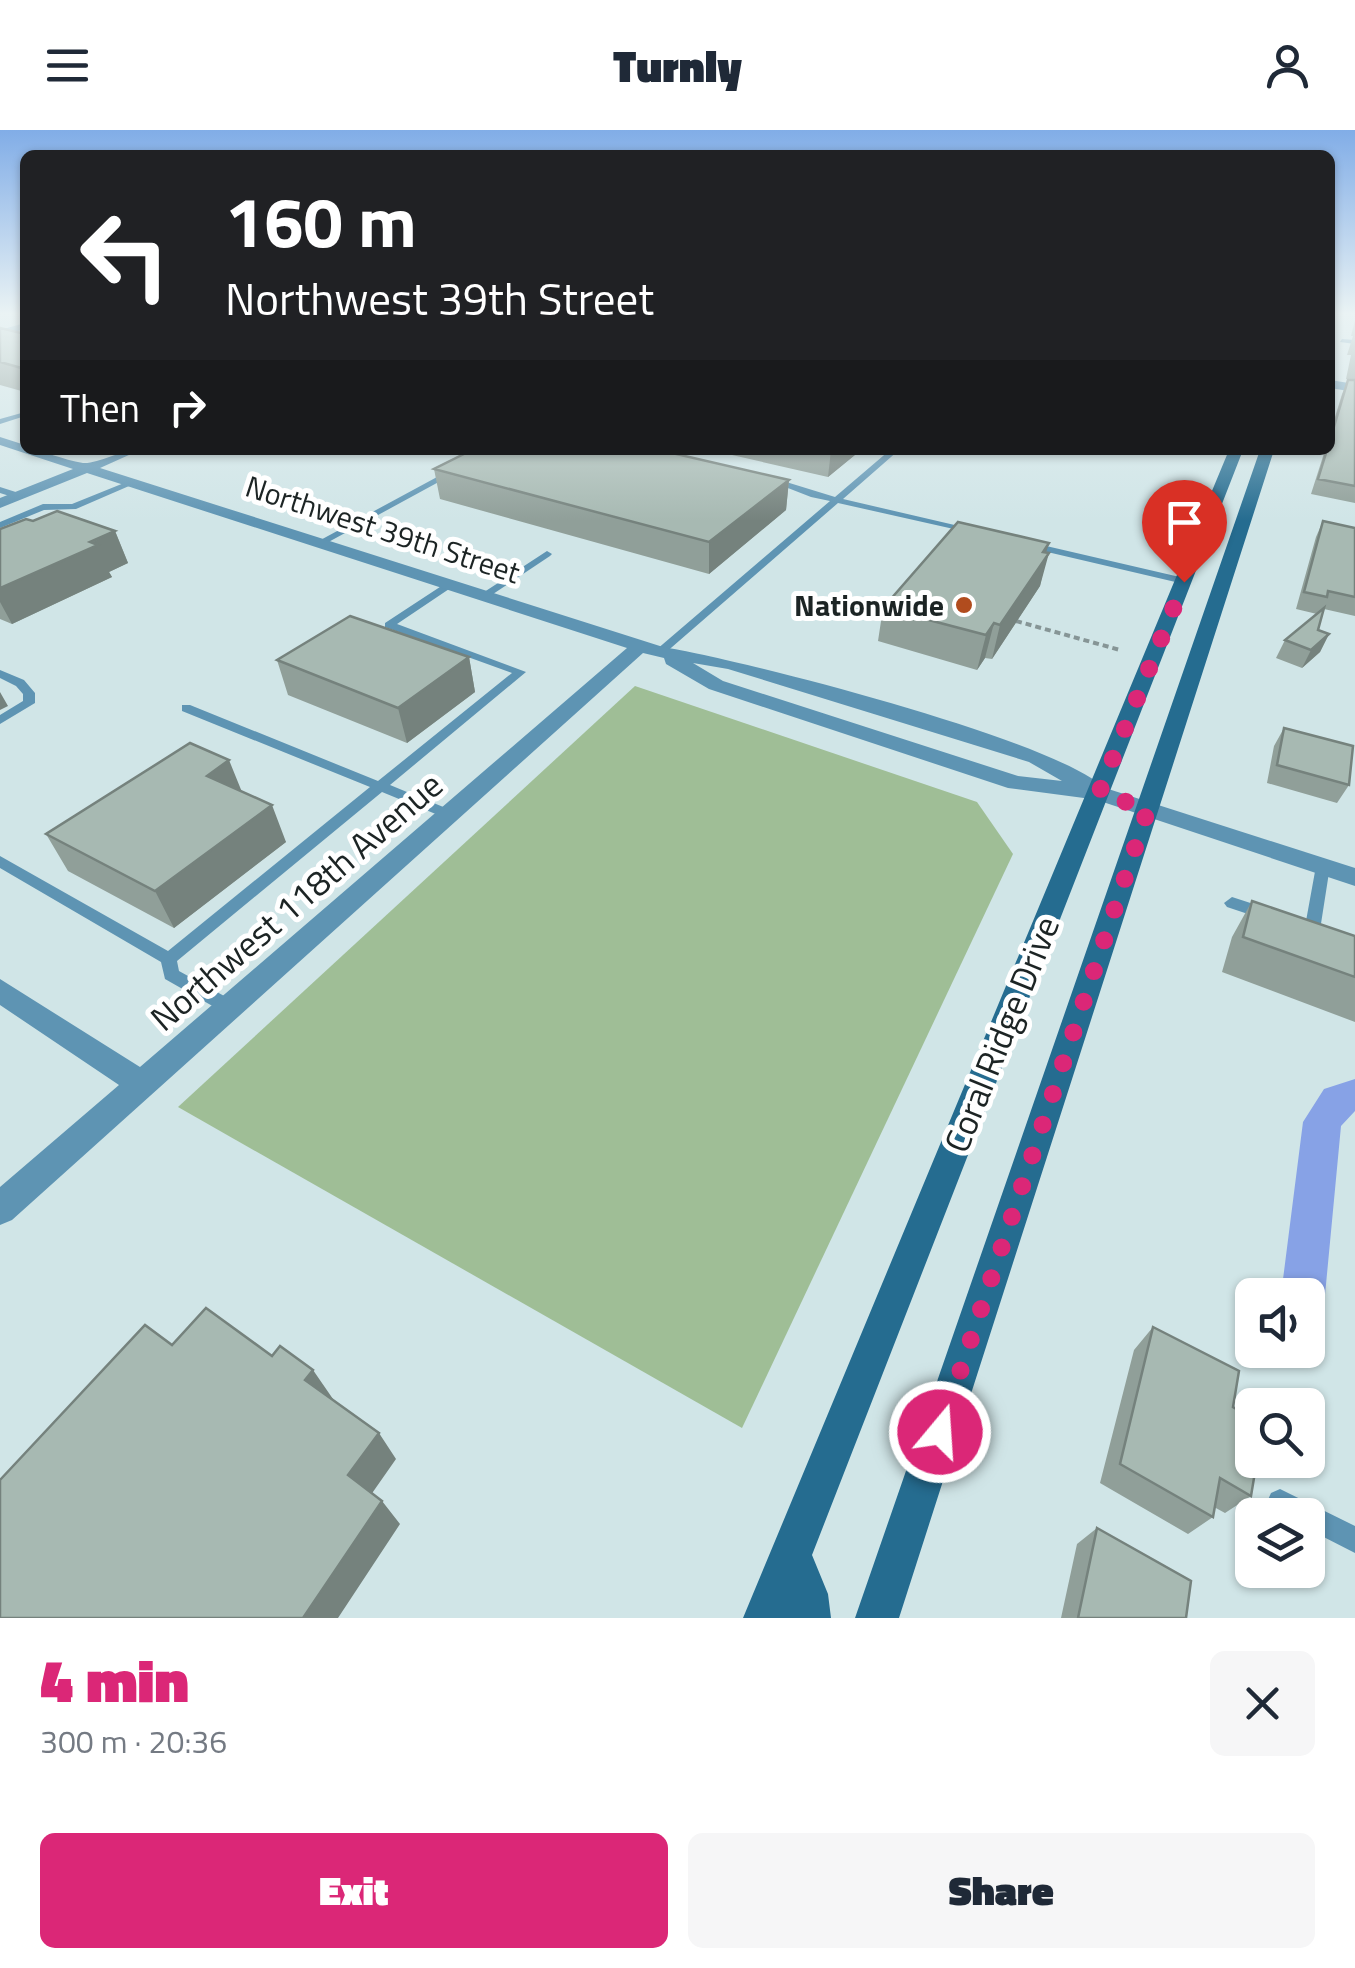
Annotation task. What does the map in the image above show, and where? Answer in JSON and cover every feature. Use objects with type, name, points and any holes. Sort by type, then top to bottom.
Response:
[{"type":"main road","name":"Coral Ridge Drive","points":[[765,1618],[1234,455]]},
{"type":"main road","name":"Coral Ridge Drive","points":[[877,1618],[1265,455]]},
{"type":"main road","points":[[790,1554],[806,1594],[809,1618]]},
{"type":"street","name":"Northwest 39th Street","points":[[46,455],[650,649],[716,684],[998,777],[1099,793],[1355,876]]},
{"type":"street","points":[[0,503],[120,455]]},
{"type":"street","name":"Northwest 118th Avenue","points":[[0,1209],[448,814],[650,649]]},
{"type":"street","points":[[0,990],[141,1084]]},
{"type":"lane","points":[[650,649],[889,455]]},
{"type":"lane","points":[[320,543],[457,469]]},
{"type":"lane","points":[[753,474],[838,500],[990,536]]},
{"type":"lane","points":[[0,525],[43,506],[75,513],[132,483]]},
{"type":"lane","points":[[0,490],[19,496]]},
{"type":"lane","points":[[1010,541],[1184,582]]},
{"type":"lane","points":[[483,596],[547,554]]},
{"type":"lane","points":[[169,959],[520,672],[389,626],[450,585]]},
{"type":"lane","points":[[0,674],[20,682],[29,693],[28,703],[0,720]]},
{"type":"lane","points":[[186,708],[448,814]]},
{"type":"lane","points":[[0,860],[169,959]]},
{"type":"lane","points":[[1232,903],[1312,930],[1323,866]]},
{"type":"lane","points":[[169,959],[171,974],[229,1006]]},
{"type":"lane","points":[[1325,1524],[1355,1540]]},
{"type":"path","points":[[1016,622],[1120,650]]},
{"type":"green space","points":[[635,686],[977,802],[1013,854],[742,1428],[178,1107]]},
{"type":"building","points":[[1347,382],[1355,382],[1355,486],[1318,479],[1325,455],[1335,455],[1335,423]]},
{"type":"building","points":[[462,455],[681,455],[789,480],[709,542],[434,469]]},
{"type":"building","points":[[57,511],[115,531],[90,542],[98,545],[0,588],[0,529]]},
{"type":"building","points":[[1323,521],[1355,528],[1355,597],[1328,591],[1327,597],[1304,592]]},
{"type":"building","points":[[958,522],[1049,543],[1043,552],[1049,553],[1000,625],[994,623],[986,635],[883,608]]},
{"type":"building","points":[[1324,608],[1318,630],[1329,634],[1311,650],[1285,640]]},
{"type":"building","points":[[350,616],[469,657],[398,708],[277,660]]},
{"type":"building","points":[[1284,728],[1353,746],[1349,785],[1277,765]]},
{"type":"building","points":[[190,743],[229,760],[207,776],[272,805],[155,891],[46,834]]},
{"type":"building","points":[[1252,901],[1355,936],[1355,977],[1243,937]]},
{"type":"building","points":[[206,1308],[272,1356],[280,1346],[313,1370],[305,1380],[379,1433],[348,1475],[382,1501],[303,1618],[0,1618],[0,1480],[145,1325],[172,1345]]},
{"type":"building","points":[[1153,1327],[1239,1371],[1233,1407],[1235,1478],[1254,1478],[1251,1496],[1220,1478],[1213,1517],[1120,1464]]},
{"type":"building","points":[[1097,1528],[1191,1581],[1186,1618],[1078,1618]]},
{"type":"waterway","points":[[1305,1278],[1322,1122],[1337,1100],[1355,1095]]},
{"type":"place","name":"Nationwide","points":[[964,605]]},
{"type":"route","points":[[940,1432],[1148,809],[1099,793],[1184,582]]}]
